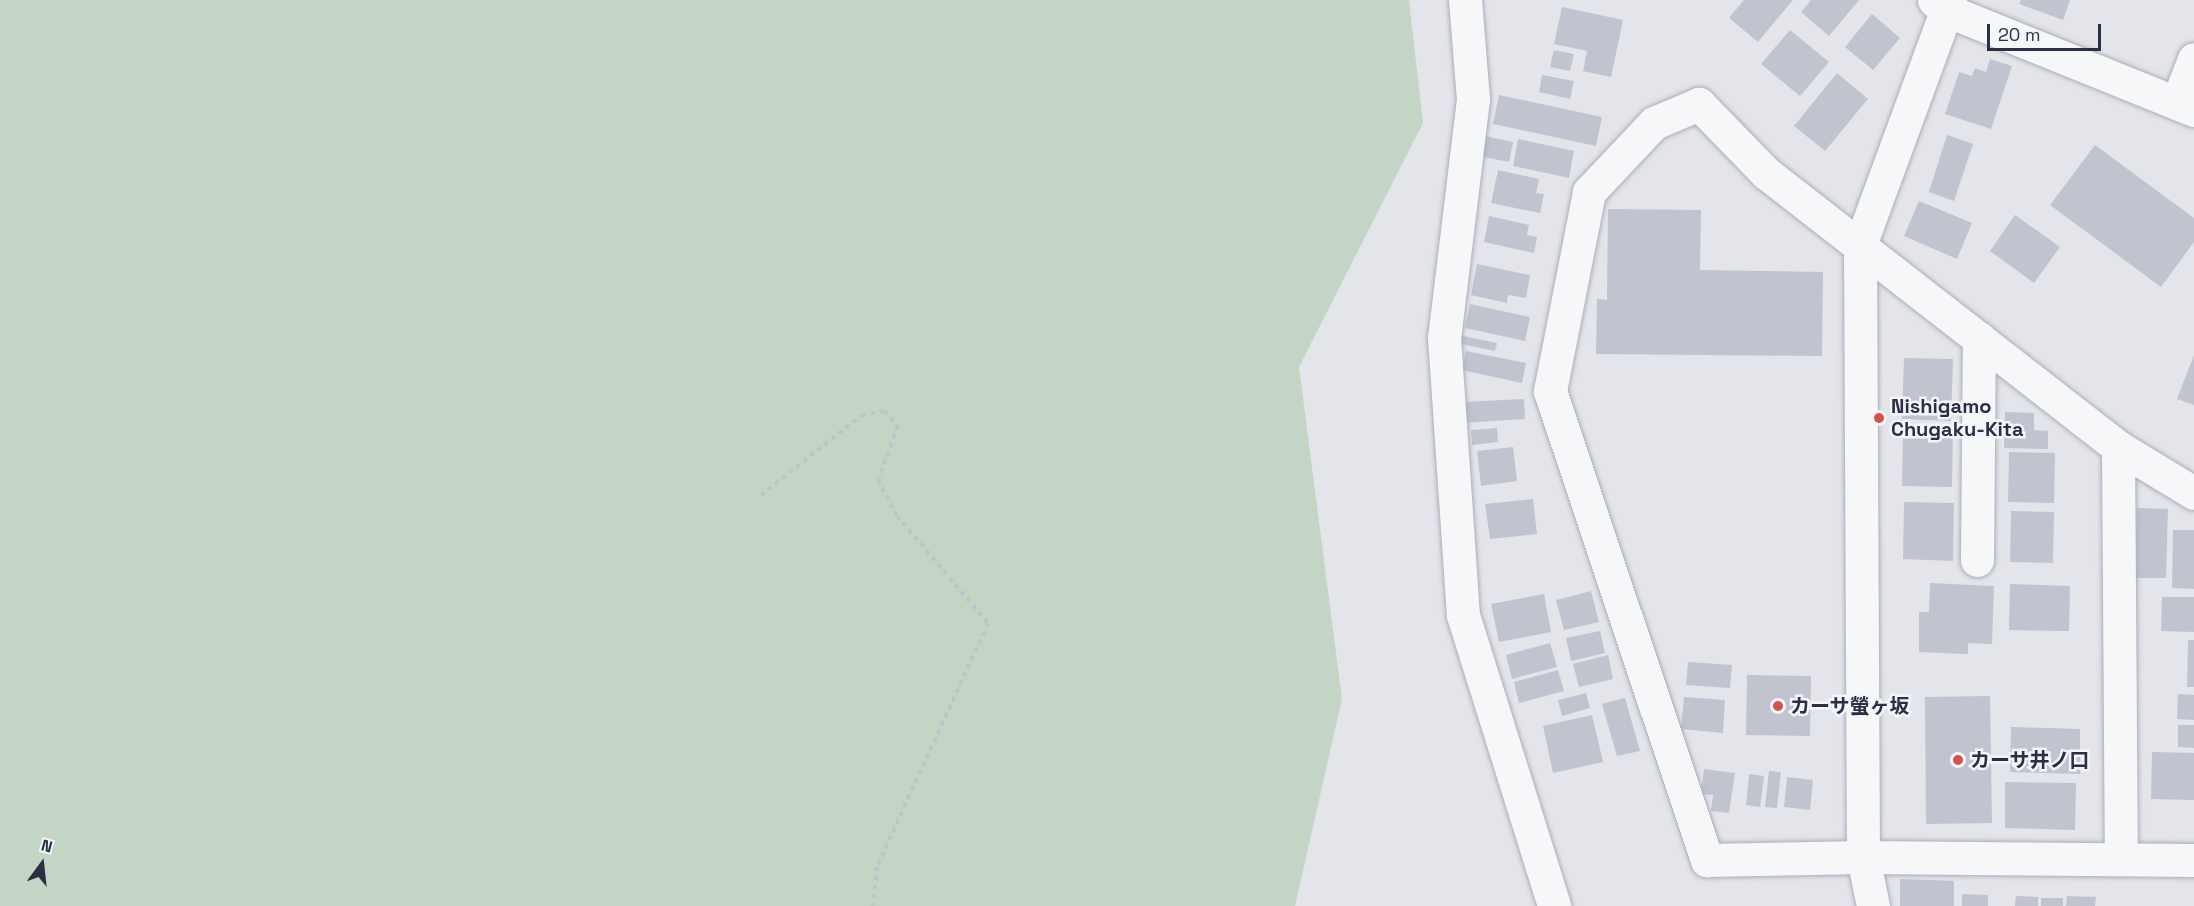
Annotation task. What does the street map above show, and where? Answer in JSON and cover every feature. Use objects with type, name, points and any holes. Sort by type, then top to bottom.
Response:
[{"type":"street","points":[[1465,0],[1473,99],[1444,337],[1463,615],[1554,906]]},
{"type":"street","points":[[1873,906],[1863,856],[1860,245],[1944,3],[2186,107],[2194,59]]},
{"type":"street","points":[[2194,493],[2118,447],[1767,174],[1699,104],[1654,123],[1589,192],[1550,391],[1707,860],[1863,856],[2194,860]]},
{"type":"street","points":[[1977,560],[1979,338]]},
{"type":"street","points":[[2118,447],[2121,859]]},
{"type":"path","points":[[761,495],[862,415],[885,411],[898,426],[879,480],[897,516],[988,623],[877,867],[873,906]]},
{"type":"green space","points":[[0,0],[1409,0],[1423,123],[1299,367],[1342,699],[1295,906],[0,906]]},
{"type":"building","points":[[1744,0],[1793,0],[1758,42],[1729,18]]},
{"type":"building","points":[[1811,0],[1859,0],[1829,36],[1801,12]]},
{"type":"building","points":[[2021,0],[2070,0],[2063,20],[2019,4]]},
{"type":"building","points":[[1562,7],[1623,20],[1611,77],[1583,71],[1587,51],[1554,44]]},
{"type":"building","points":[[1872,14],[1900,38],[1873,70],[1845,47]]},
{"type":"building","points":[[1790,30],[1829,62],[1800,96],[1761,64]]},
{"type":"building","points":[[1554,50],[1574,54],[1570,71],[1550,67]]},
{"type":"building","points":[[1990,59],[2012,66],[1991,129],[1945,114],[1959,72],[1972,76],[1975,68],[1986,72]]},
{"type":"building","points":[[1837,73],[1868,99],[1825,151],[1794,126]]},
{"type":"building","points":[[1542,75],[1574,81],[1570,99],[1539,92]]},
{"type":"building","points":[[1499,95],[1602,117],[1596,146],[1493,124]]},
{"type":"building","points":[[1947,135],[1973,144],[1954,201],[1929,192]]},
{"type":"building","points":[[1484,136],[1513,142],[1509,162],[1479,156]]},
{"type":"building","points":[[1518,139],[1574,151],[1569,178],[1513,166]]},
{"type":"building","points":[[2095,145],[2194,218],[2194,242],[2161,287],[2050,205]]},
{"type":"building","points":[[1498,170],[1539,179],[1536,193],[1544,194],[1540,213],[1491,203]]},
{"type":"building","points":[[1919,201],[1972,223],[1957,259],[1904,236]]},
{"type":"building","points":[[1608,209],[1701,210],[1700,270],[1823,272],[1822,356],[1596,354],[1597,299],[1607,300]]},
{"type":"building","points":[[2015,215],[2060,247],[2034,283],[1990,251]]},
{"type":"building","points":[[1489,216],[1529,225],[1527,235],[1537,237],[1534,253],[1484,242]]},
{"type":"building","points":[[1477,264],[1530,275],[1526,298],[1508,295],[1507,303],[1471,295]]},
{"type":"building","points":[[1470,304],[1530,317],[1525,341],[1465,328]]},
{"type":"building","points":[[1463,336],[1497,343],[1495,351],[1461,344]]},
{"type":"building","points":[[1466,351],[1526,363],[1522,383],[1462,370]]},
{"type":"building","points":[[2194,355],[2194,405],[2177,399]]},
{"type":"building","points":[[1904,358],[1953,359],[1951,421],[1902,419]]},
{"type":"building","points":[[1524,399],[1525,419],[1463,423],[1462,402]]},
{"type":"building","points":[[2005,412],[2034,413],[2034,430],[2048,431],[2048,449],[2004,448]]},
{"type":"building","points":[[1497,428],[1498,442],[1472,445],[1471,430]]},
{"type":"building","points":[[1903,428],[1953,429],[1952,487],[1902,486]]},
{"type":"building","points":[[1513,447],[1517,481],[1481,486],[1477,451]]},
{"type":"building","points":[[2009,452],[2055,453],[2054,503],[2008,502]]},
{"type":"building","points":[[1533,499],[1537,534],[1490,539],[1485,504]]},
{"type":"building","points":[[1904,502],[1954,503],[1953,561],[1903,559]]},
{"type":"building","points":[[2137,508],[2168,509],[2166,578],[2135,578]]},
{"type":"building","points":[[2011,511],[2054,512],[2053,563],[2010,562]]},
{"type":"building","points":[[2173,530],[2194,530],[2194,589],[2172,588]]},
{"type":"building","points":[[1930,583],[1994,586],[1992,644],[1968,643],[1968,654],[1919,652],[1919,612],[1929,612]]},
{"type":"building","points":[[2010,584],[2070,586],[2069,631],[2009,630]]},
{"type":"building","points":[[1591,591],[1599,622],[1564,630],[1556,600]]},
{"type":"building","points":[[1544,594],[1551,632],[1499,642],[1491,604]]},
{"type":"building","points":[[2162,597],[2194,597],[2194,632],[2161,631]]},
{"type":"building","points":[[1600,631],[1605,653],[1571,661],[1566,638]]},
{"type":"building","points":[[2188,640],[2194,640],[2194,687],[2187,687]]},
{"type":"building","points":[[1550,643],[1557,667],[1512,679],[1506,655]]},
{"type":"building","points":[[1608,655],[1613,679],[1579,687],[1573,664]]},
{"type":"building","points":[[1688,662],[1732,665],[1730,688],[1686,685]]},
{"type":"building","points":[[1558,670],[1564,691],[1519,703],[1514,682]]},
{"type":"building","name":"カーサ螢ヶ坂","points":[[1747,675],[1811,676],[1810,736],[1746,735]]},
{"type":"building","points":[[1586,693],[1590,708],[1562,716],[1558,700]]},
{"type":"building","points":[[2178,694],[2194,695],[2194,720],[2177,719]]},
{"type":"building","name":"カーサ井ノ口","points":[[1990,696],[1992,823],[1926,824],[1925,697]]},
{"type":"building","points":[[1684,697],[1725,700],[1723,733],[1681,729]]},
{"type":"building","points":[[1625,698],[1640,751],[1617,756],[1602,704]]},
{"type":"building","points":[[1592,715],[1603,762],[1553,773],[1543,726]]},
{"type":"building","points":[[2178,725],[2194,725],[2194,748],[2178,747]]},
{"type":"building","points":[[2011,727],[2080,729],[2080,774],[2010,772]]},
{"type":"building","points":[[2152,752],[2194,753],[2194,800],[2151,799]]},
{"type":"building","points":[[1704,769],[1735,773],[1729,813],[1711,811],[1713,795],[1701,794]]},
{"type":"building","points":[[1769,771],[1781,772],[1777,808],[1765,807]]},
{"type":"building","points":[[1749,774],[1764,776],[1760,807],[1746,805]]},
{"type":"building","points":[[1787,777],[1813,780],[1810,810],[1784,807]]},
{"type":"building","points":[[2005,782],[2076,783],[2075,830],[2005,828]]},
{"type":"building","points":[[1900,879],[1954,881],[1954,906],[1900,906]]},
{"type":"building","points":[[1962,894],[1988,895],[1988,906],[1962,906]]},
{"type":"building","points":[[2016,896],[2038,897],[2038,906],[2015,906]]},
{"type":"building","points":[[2067,896],[2096,897],[2095,906],[2066,906]]},
{"type":"building","points":[[2041,898],[2063,898],[2063,906],[2041,906]]},
{"type":"place","name":"Nishigamo Chugaku-Kita","points":[[1879,418]]},
{"type":"place","name":"カーサ螢ヶ坂","points":[[1778,706]]},
{"type":"place","name":"カーサ井ノ口","points":[[1958,760]]}]
